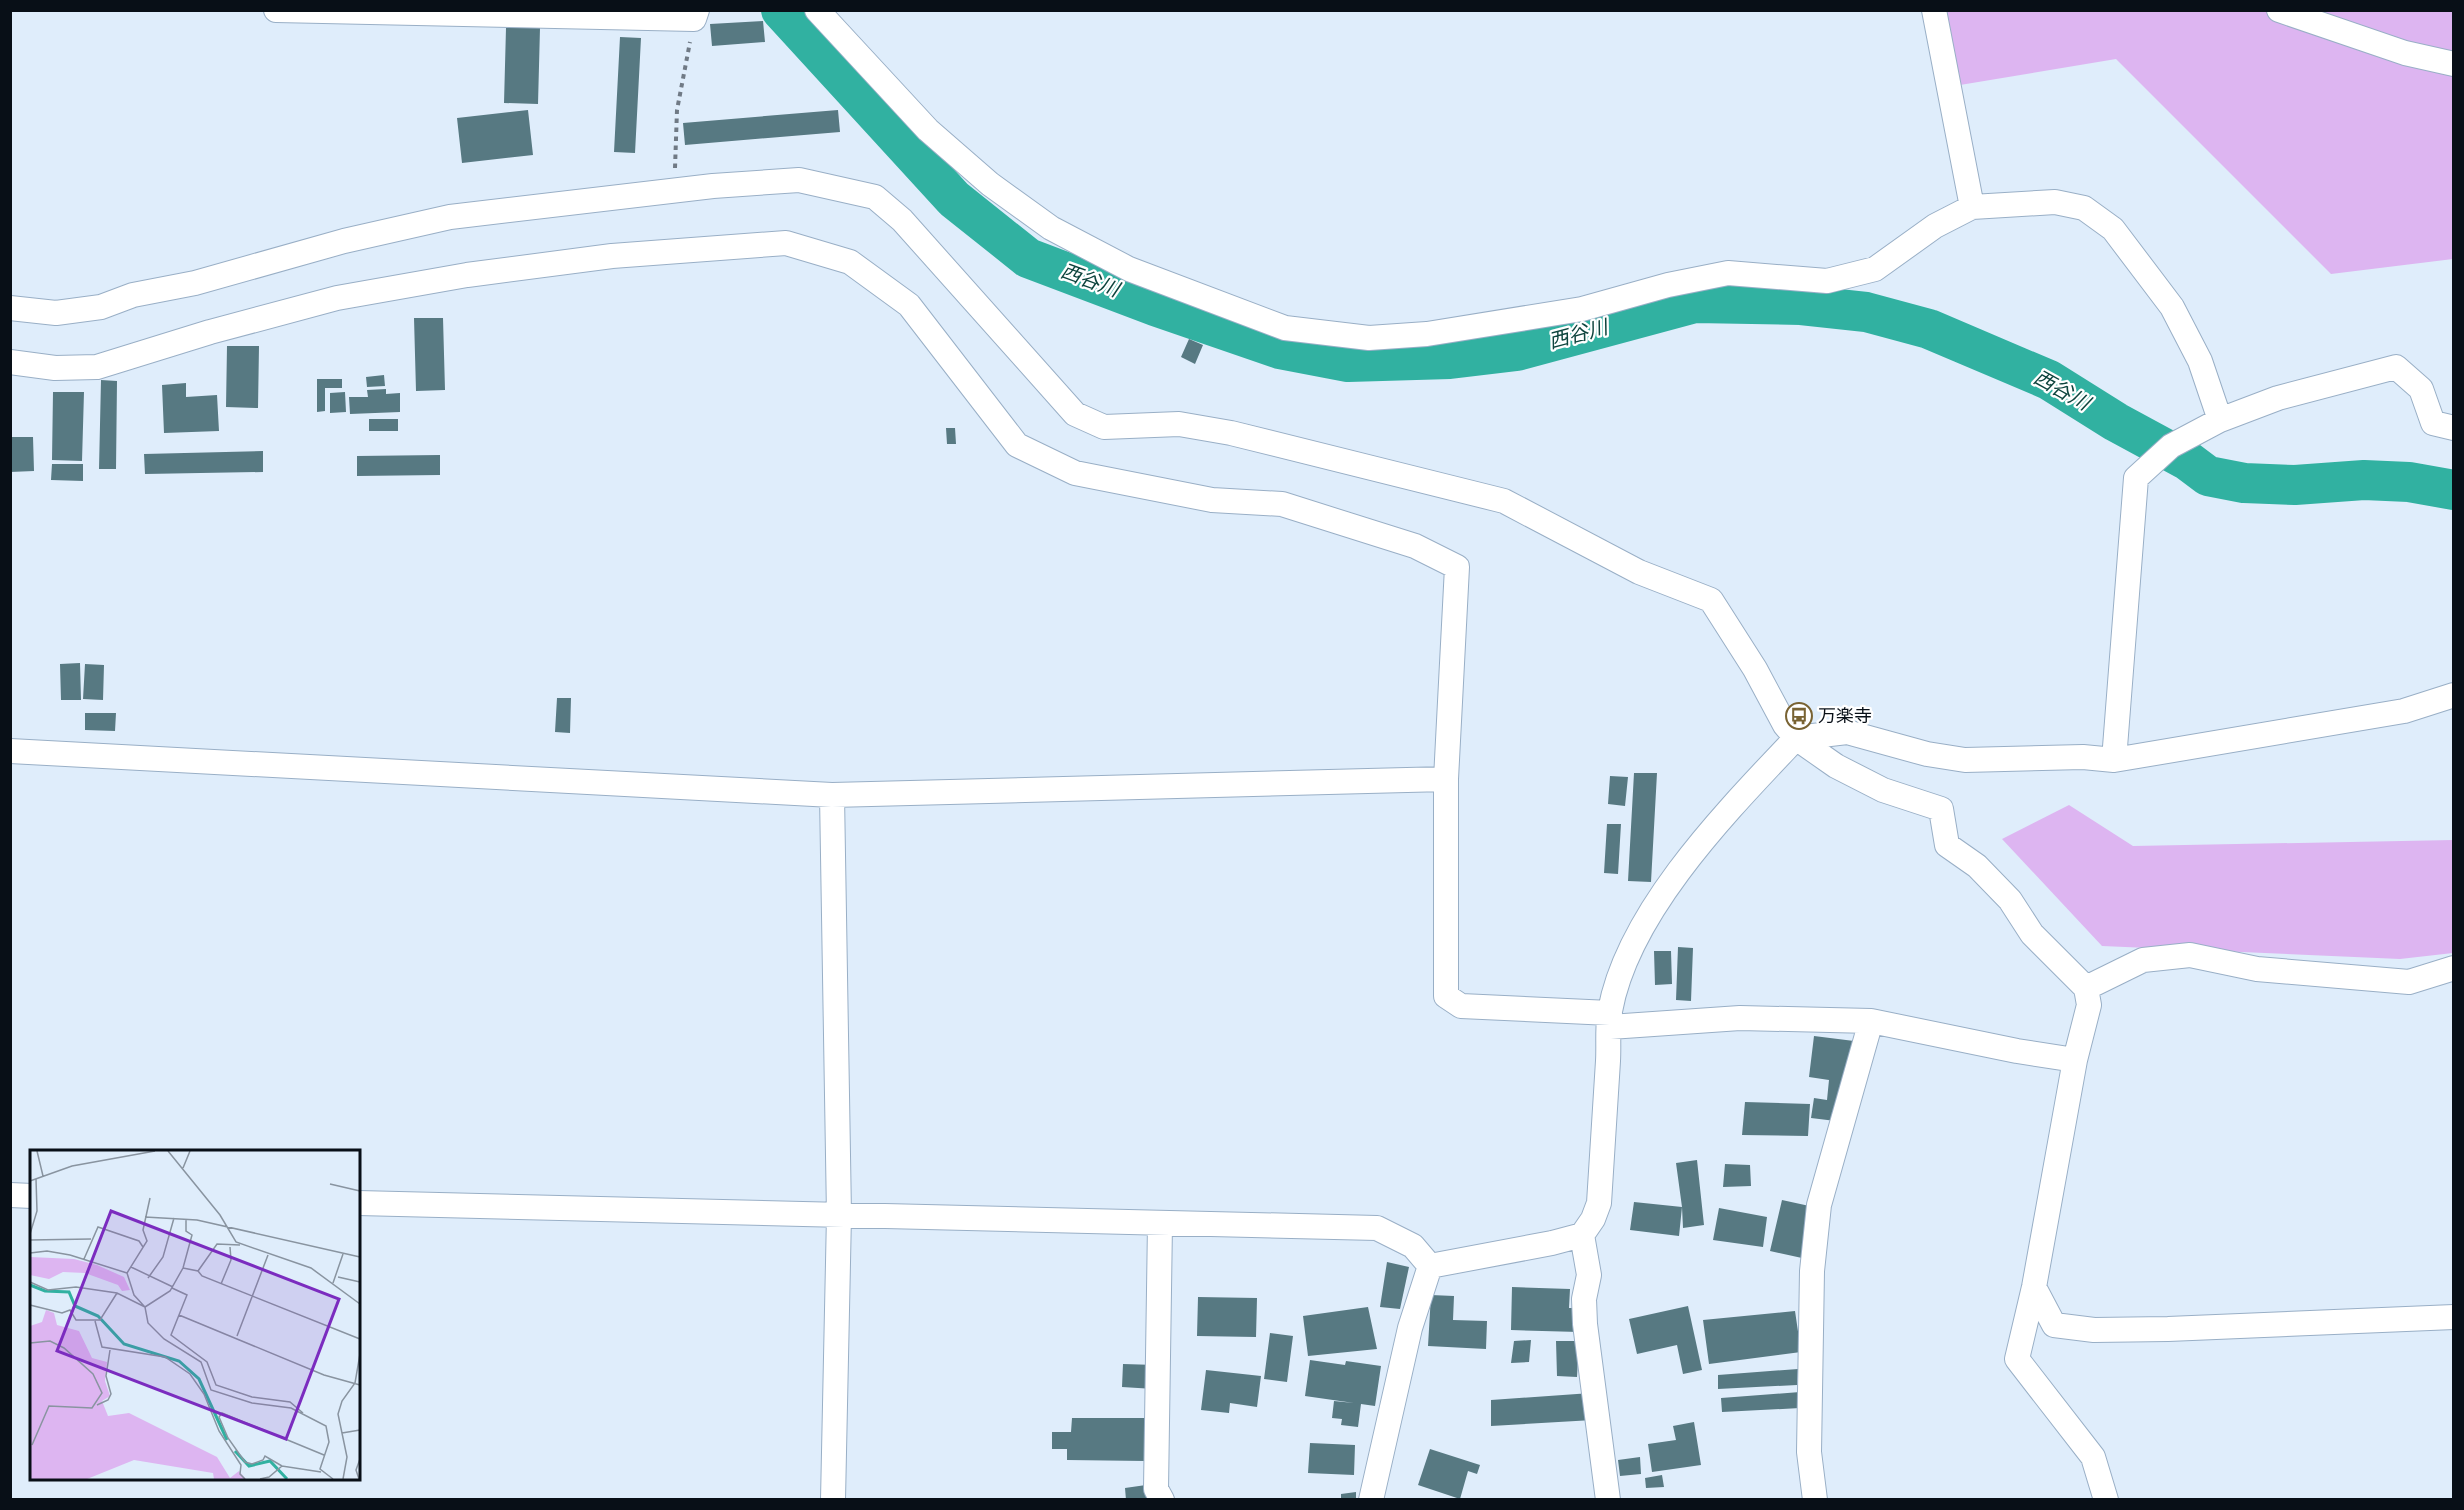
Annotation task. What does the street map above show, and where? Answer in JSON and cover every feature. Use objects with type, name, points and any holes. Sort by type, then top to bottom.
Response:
[{"type":"street","points":[[276,10],[696,15]]},
{"type":"street","points":[[818,10],[928,130],[990,184],[1051,228],[1129,269],[1285,328],[1369,338],[1427,334],[1582,309],[1668,285],[1728,273],[1827,280],[1875,269],[1935,226],[1972,207],[2055,202],[2084,208],[2114,230],[2172,307],[2200,361],[2220,420]]},
{"type":"street","points":[[1934,10],[1972,207]]},
{"type":"street","points":[[2279,10],[2405,54],[2454,64]]},
{"type":"street","points":[[10,308],[56,313],[101,308],[133,295],[195,283],[344,241],[450,217],[674,190],[799,180],[875,197],[902,220],[1076,414],[1104,427],[1179,424],[1231,433],[1504,501],[1639,572],[1711,600],[1755,669],[1785,725],[1796,738],[1836,766],[1883,790],[1941,809],[1947,845],[1977,866],[2010,900],[2032,934],[2086,988],[2089,1005],[2074,1060],[2034,1287],[2017,1359],[2093,1457],[2106,1500]]},
{"type":"street","points":[[10,362],[55,368],[97,367],[210,332],[337,298],[467,275],[601,258],[786,243],[850,262],[909,305],[1017,445],[1075,473],[1212,500],[1282,504],[1415,546],[1456,567],[1446,779],[1446,996],[1461,1006],[1610,1020],[1740,1018],[1871,1021],[2016,1052],[2074,1060]]},
{"type":"street","points":[[2114,760],[2136,478],[2171,446],[2220,420],[2278,398],[2396,367],[2421,389],[2433,423],[2454,428]]},
{"type":"street","points":[[1430,1266],[1552,1243],[1582,1235],[1593,1220],[1599,1203],[1610,1020],[1619,977],[1634,942],[1654,906],[1699,846],[1796,738],[1847,732],[1927,754],[1965,760],[2083,757],[2114,760],[2404,711],[2454,695]]},
{"type":"street","points":[[10,751],[832,795],[1446,779]]},
{"type":"street","points":[[832,795],[839,1215],[833,1500]]},
{"type":"street","points":[[2086,988],[2143,960],[2190,955],[2258,969],[2409,982],[2454,968]]},
{"type":"street","points":[[1815,1500],[1809,1452],[1810,1372],[1812,1270],[1819,1205],[1871,1021]]},
{"type":"street","points":[[10,1195],[30,1196]]},
{"type":"street","points":[[360,1203],[1377,1228],[1413,1246],[1430,1266]]},
{"type":"street","points":[[1160,1224],[1156,1489],[1162,1500]]},
{"type":"street","points":[[1582,1235],[1589,1275],[1584,1299],[1585,1323],[1608,1500]]},
{"type":"street","points":[[1371,1500],[1410,1328],[1430,1266]]},
{"type":"street","points":[[2034,1287],[2054,1325],[2094,1330],[2454,1317]]},
{"type":"path","points":[[674,190],[677,110],[696,15]]},
{"type":"shaded area","points":[[1934,11],[2453,11],[2453,259],[2331,274],[2116,59],[1954,86]]},
{"type":"shaded area","points":[[2069,805],[2133,846],[2453,840],[2453,953],[2400,959],[2102,946],[2002,839]]},
{"type":"building","points":[[763,21],[765,42],[712,46],[710,24]]},
{"type":"building","points":[[506,28],[540,28],[538,104],[504,103]]},
{"type":"building","points":[[620,37],[641,38],[635,153],[614,152]]},
{"type":"building","points":[[528,110],[533,155],[462,163],[457,118]]},
{"type":"building","points":[[838,110],[840,132],[685,145],[683,123]]},
{"type":"building","points":[[414,318],[443,318],[445,390],[416,391]]},
{"type":"building","points":[[1189,339],[1203,345],[1195,364],[1181,357]]},
{"type":"building","points":[[227,346],[259,346],[258,408],[226,407]]},
{"type":"building","points":[[384,375],[385,386],[367,387],[366,377]]},
{"type":"building","points":[[317,379],[342,379],[342,388],[325,388],[325,411],[317,412]]},
{"type":"building","points":[[101,380],[117,381],[116,469],[99,469]]},
{"type":"building","points":[[186,383],[186,397],[217,395],[219,431],[164,433],[162,385]]},
{"type":"building","points":[[386,389],[386,394],[400,393],[400,412],[350,414],[349,397],[368,397],[367,390]]},
{"type":"building","points":[[53,392],[84,392],[82,461],[52,460]]},
{"type":"building","points":[[345,392],[346,412],[330,413],[330,393]]},
{"type":"building","points":[[369,419],[398,419],[398,431],[369,431]]},
{"type":"building","points":[[946,428],[955,428],[956,444],[947,444]]},
{"type":"building","points":[[10,437],[33,437],[34,471],[10,472]]},
{"type":"building","points":[[263,451],[263,472],[145,474],[144,454]]},
{"type":"building","points":[[440,455],[440,475],[357,476],[357,456]]},
{"type":"building","points":[[52,464],[83,464],[83,481],[51,480]]},
{"type":"building","points":[[80,663],[81,700],[61,700],[60,664]]},
{"type":"building","points":[[85,664],[104,665],[103,700],[83,699]]},
{"type":"building","points":[[557,698],[571,698],[570,733],[555,732]]},
{"type":"building","points":[[85,713],[116,713],[115,731],[85,730]]},
{"type":"building","points":[[1634,773],[1657,773],[1651,882],[1628,881]]},
{"type":"building","points":[[1610,776],[1628,777],[1625,806],[1608,804]]},
{"type":"building","points":[[1607,824],[1621,824],[1618,874],[1604,873]]},
{"type":"building","points":[[1678,947],[1693,948],[1691,1001],[1676,1000]]},
{"type":"building","points":[[1654,951],[1671,951],[1672,984],[1655,985]]},
{"type":"building","points":[[1814,1036],[1862,1042],[1852,1123],[1811,1118],[1814,1098],[1827,1100],[1829,1080],[1809,1077]]},
{"type":"building","points":[[1745,1102],[1810,1104],[1808,1136],[1742,1135]]},
{"type":"building","points":[[1697,1160],[1704,1225],[1683,1228],[1676,1163]]},
{"type":"building","points":[[1725,1164],[1750,1165],[1751,1186],[1723,1187]]},
{"type":"building","points":[[1782,1200],[1814,1207],[1802,1258],[1770,1251]]},
{"type":"building","points":[[1634,1202],[1682,1207],[1679,1236],[1630,1230]]},
{"type":"building","points":[[1719,1208],[1767,1217],[1763,1247],[1713,1240]]},
{"type":"building","points":[[1387,1262],[1409,1267],[1400,1309],[1380,1307]]},
{"type":"building","points":[[1512,1287],[1570,1289],[1569,1308],[1579,1308],[1579,1332],[1511,1330]]},
{"type":"building","points":[[1431,1295],[1454,1296],[1453,1320],[1487,1321],[1486,1349],[1428,1346]]},
{"type":"building","points":[[1198,1297],[1257,1298],[1256,1337],[1197,1336]]},
{"type":"building","points":[[1688,1306],[1702,1370],[1683,1374],[1677,1345],[1637,1354],[1629,1319]]},
{"type":"building","points":[[1368,1307],[1377,1349],[1308,1356],[1303,1316]]},
{"type":"building","points":[[1795,1311],[1801,1352],[1709,1364],[1703,1320]]},
{"type":"building","points":[[1270,1333],[1293,1336],[1287,1382],[1264,1379]]},
{"type":"building","points":[[1531,1340],[1529,1362],[1511,1363],[1514,1341]]},
{"type":"building","points":[[1556,1341],[1579,1341],[1577,1377],[1557,1376]]},
{"type":"building","points":[[1310,1360],[1345,1365],[1346,1361],[1381,1366],[1375,1406],[1361,1404],[1358,1427],[1341,1425],[1342,1419],[1332,1418],[1334,1401],[1354,1403],[1305,1396]]},
{"type":"building","points":[[1123,1364],[1156,1365],[1154,1389],[1122,1387]]},
{"type":"building","points":[[1798,1369],[1797,1385],[1718,1389],[1718,1375]]},
{"type":"building","points":[[1206,1370],[1261,1376],[1257,1407],[1230,1403],[1229,1413],[1201,1410]]},
{"type":"building","points":[[1800,1392],[1800,1408],[1722,1412],[1721,1398]]},
{"type":"building","points":[[1591,1393],[1593,1420],[1491,1426],[1491,1400]]},
{"type":"building","points":[[1072,1418],[1147,1418],[1146,1461],[1067,1460],[1067,1449],[1052,1449],[1052,1432],[1071,1432]]},
{"type":"building","points":[[1694,1422],[1701,1465],[1652,1472],[1648,1444],[1676,1440],[1673,1426]]},
{"type":"building","points":[[1310,1443],[1355,1445],[1354,1475],[1308,1473]]},
{"type":"building","points":[[1430,1449],[1480,1465],[1477,1474],[1468,1471],[1460,1499],[1418,1485]]},
{"type":"building","points":[[1640,1457],[1641,1474],[1620,1476],[1618,1460]]},
{"type":"building","points":[[1662,1475],[1664,1487],[1646,1488],[1645,1478]]},
{"type":"building","points":[[1153,1484],[1156,1500],[1126,1500],[1125,1488]]},
{"type":"building","points":[[1356,1492],[1356,1500],[1341,1500],[1341,1494]]},
{"type":"waterway","name":"西谷川","points":[[781,10],[954,199],[1028,258],[1155,306],[1280,349],[1348,362],[1450,359],[1517,351],[1695,303],[1801,305],[1866,312],[1929,329],[2049,380],[2116,422],[2188,461],[2208,476],[2244,483],[2295,485],[2364,480],[2409,482],[2454,490]]},
{"type":"place","name":"万楽寺","points":[[1799,716]]}]
